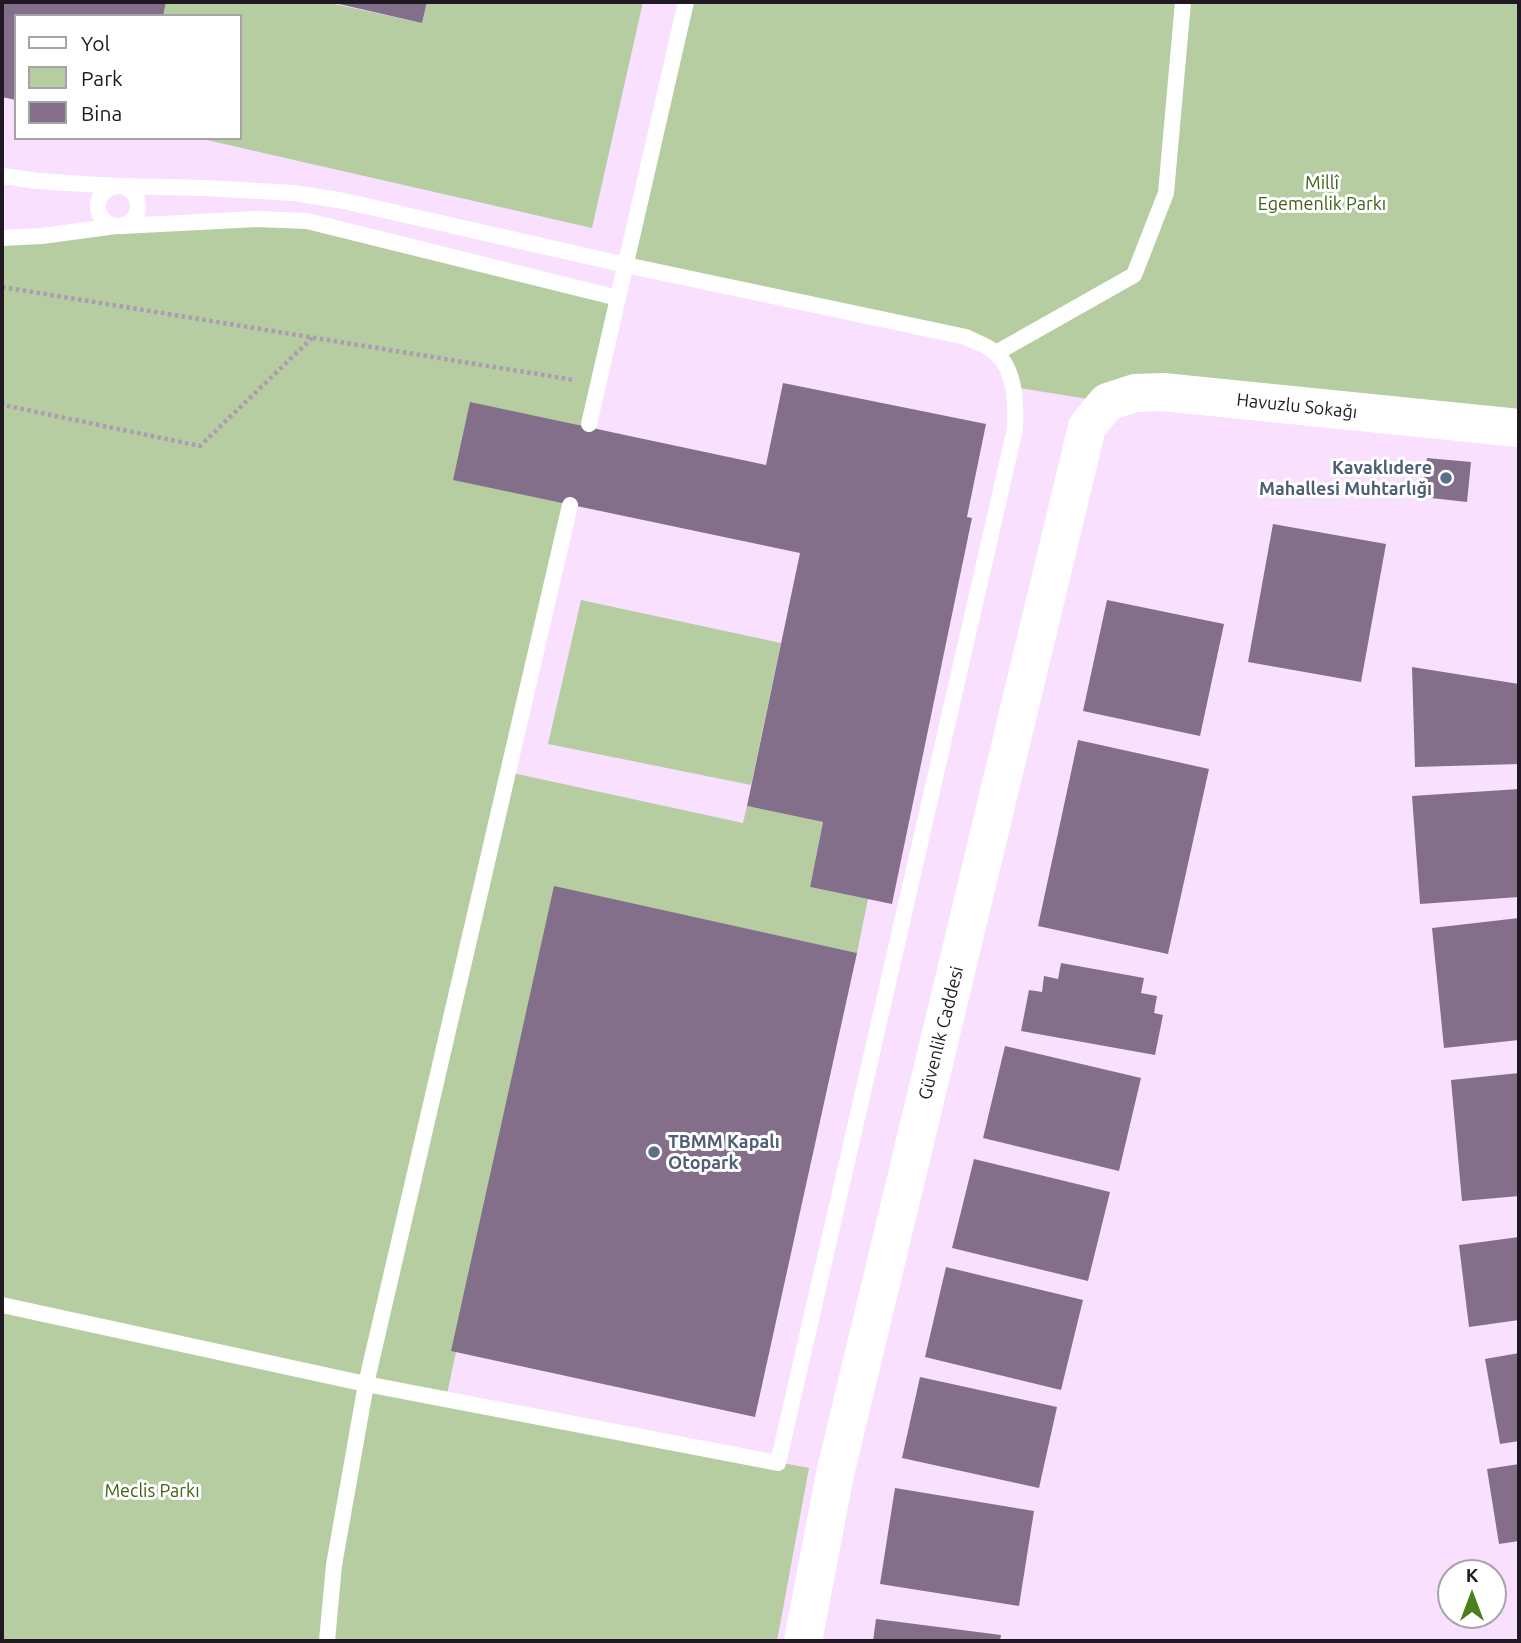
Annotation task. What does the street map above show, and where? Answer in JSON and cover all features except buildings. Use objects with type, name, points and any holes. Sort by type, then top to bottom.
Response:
[{"type":"main road","name":"Havuzlu Sokağı","points":[[1087,426],[1107,402],[1135,393],[1163,392],[1519,428]]},
{"type":"main road","name":"Güvenlik Caddesi","points":[[803,1641],[835,1474],[1087,426]]},
{"type":"lane","points":[[589,424],[686,2]]},
{"type":"lane","points":[[996,353],[1134,275],[1166,193],[1183,2]]},
{"type":"lane","points":[[2,176],[119,186],[294,193],[331,199],[966,337],[996,353],[1006,368],[1013,387],[1016,408],[1015,429],[778,1463],[366,1384],[2,1305]]},
{"type":"lane","points":[[119,186],[134,193],[138,206],[134,219],[119,226],[109,225],[100,215],[98,203],[104,192],[119,186]]},
{"type":"lane","points":[[2,238],[119,226],[257,219],[307,221],[618,298]]},
{"type":"lane","points":[[327,1641],[334,1565],[366,1384],[570,505]]},
{"type":"path","points":[[2,286],[598,384]]},
{"type":"path","points":[[2,402],[3,405],[200,446],[312,337]]},
{"type":"green space","points":[[166,2],[325,2],[422,23],[427,2],[643,2],[592,228],[207,140],[242,140],[242,14],[163,14]]},
{"type":"green space","name":"Millî Egemenlik Parkı","points":[[686,2],[1519,2],[1519,428],[1107,402],[1013,387],[1006,368],[966,337],[626,265]]},
{"type":"green space","name":"Meclis Parkı","points":[[307,221],[618,298],[508,772],[743,823],[747,806],[823,822],[810,887],[868,899],[857,953],[554,887],[446,1399],[809,1468],[777,1641],[2,1641],[2,238]]},
{"type":"green space","points":[[581,600],[781,643],[751,785],[548,744]]},
{"type":"place","name":"Kavaklıdere Mahallesi Muhtarlığı","points":[[1446,478]]},
{"type":"place","name":"TBMM Kapalı Otopark","points":[[654,1152]]}]
